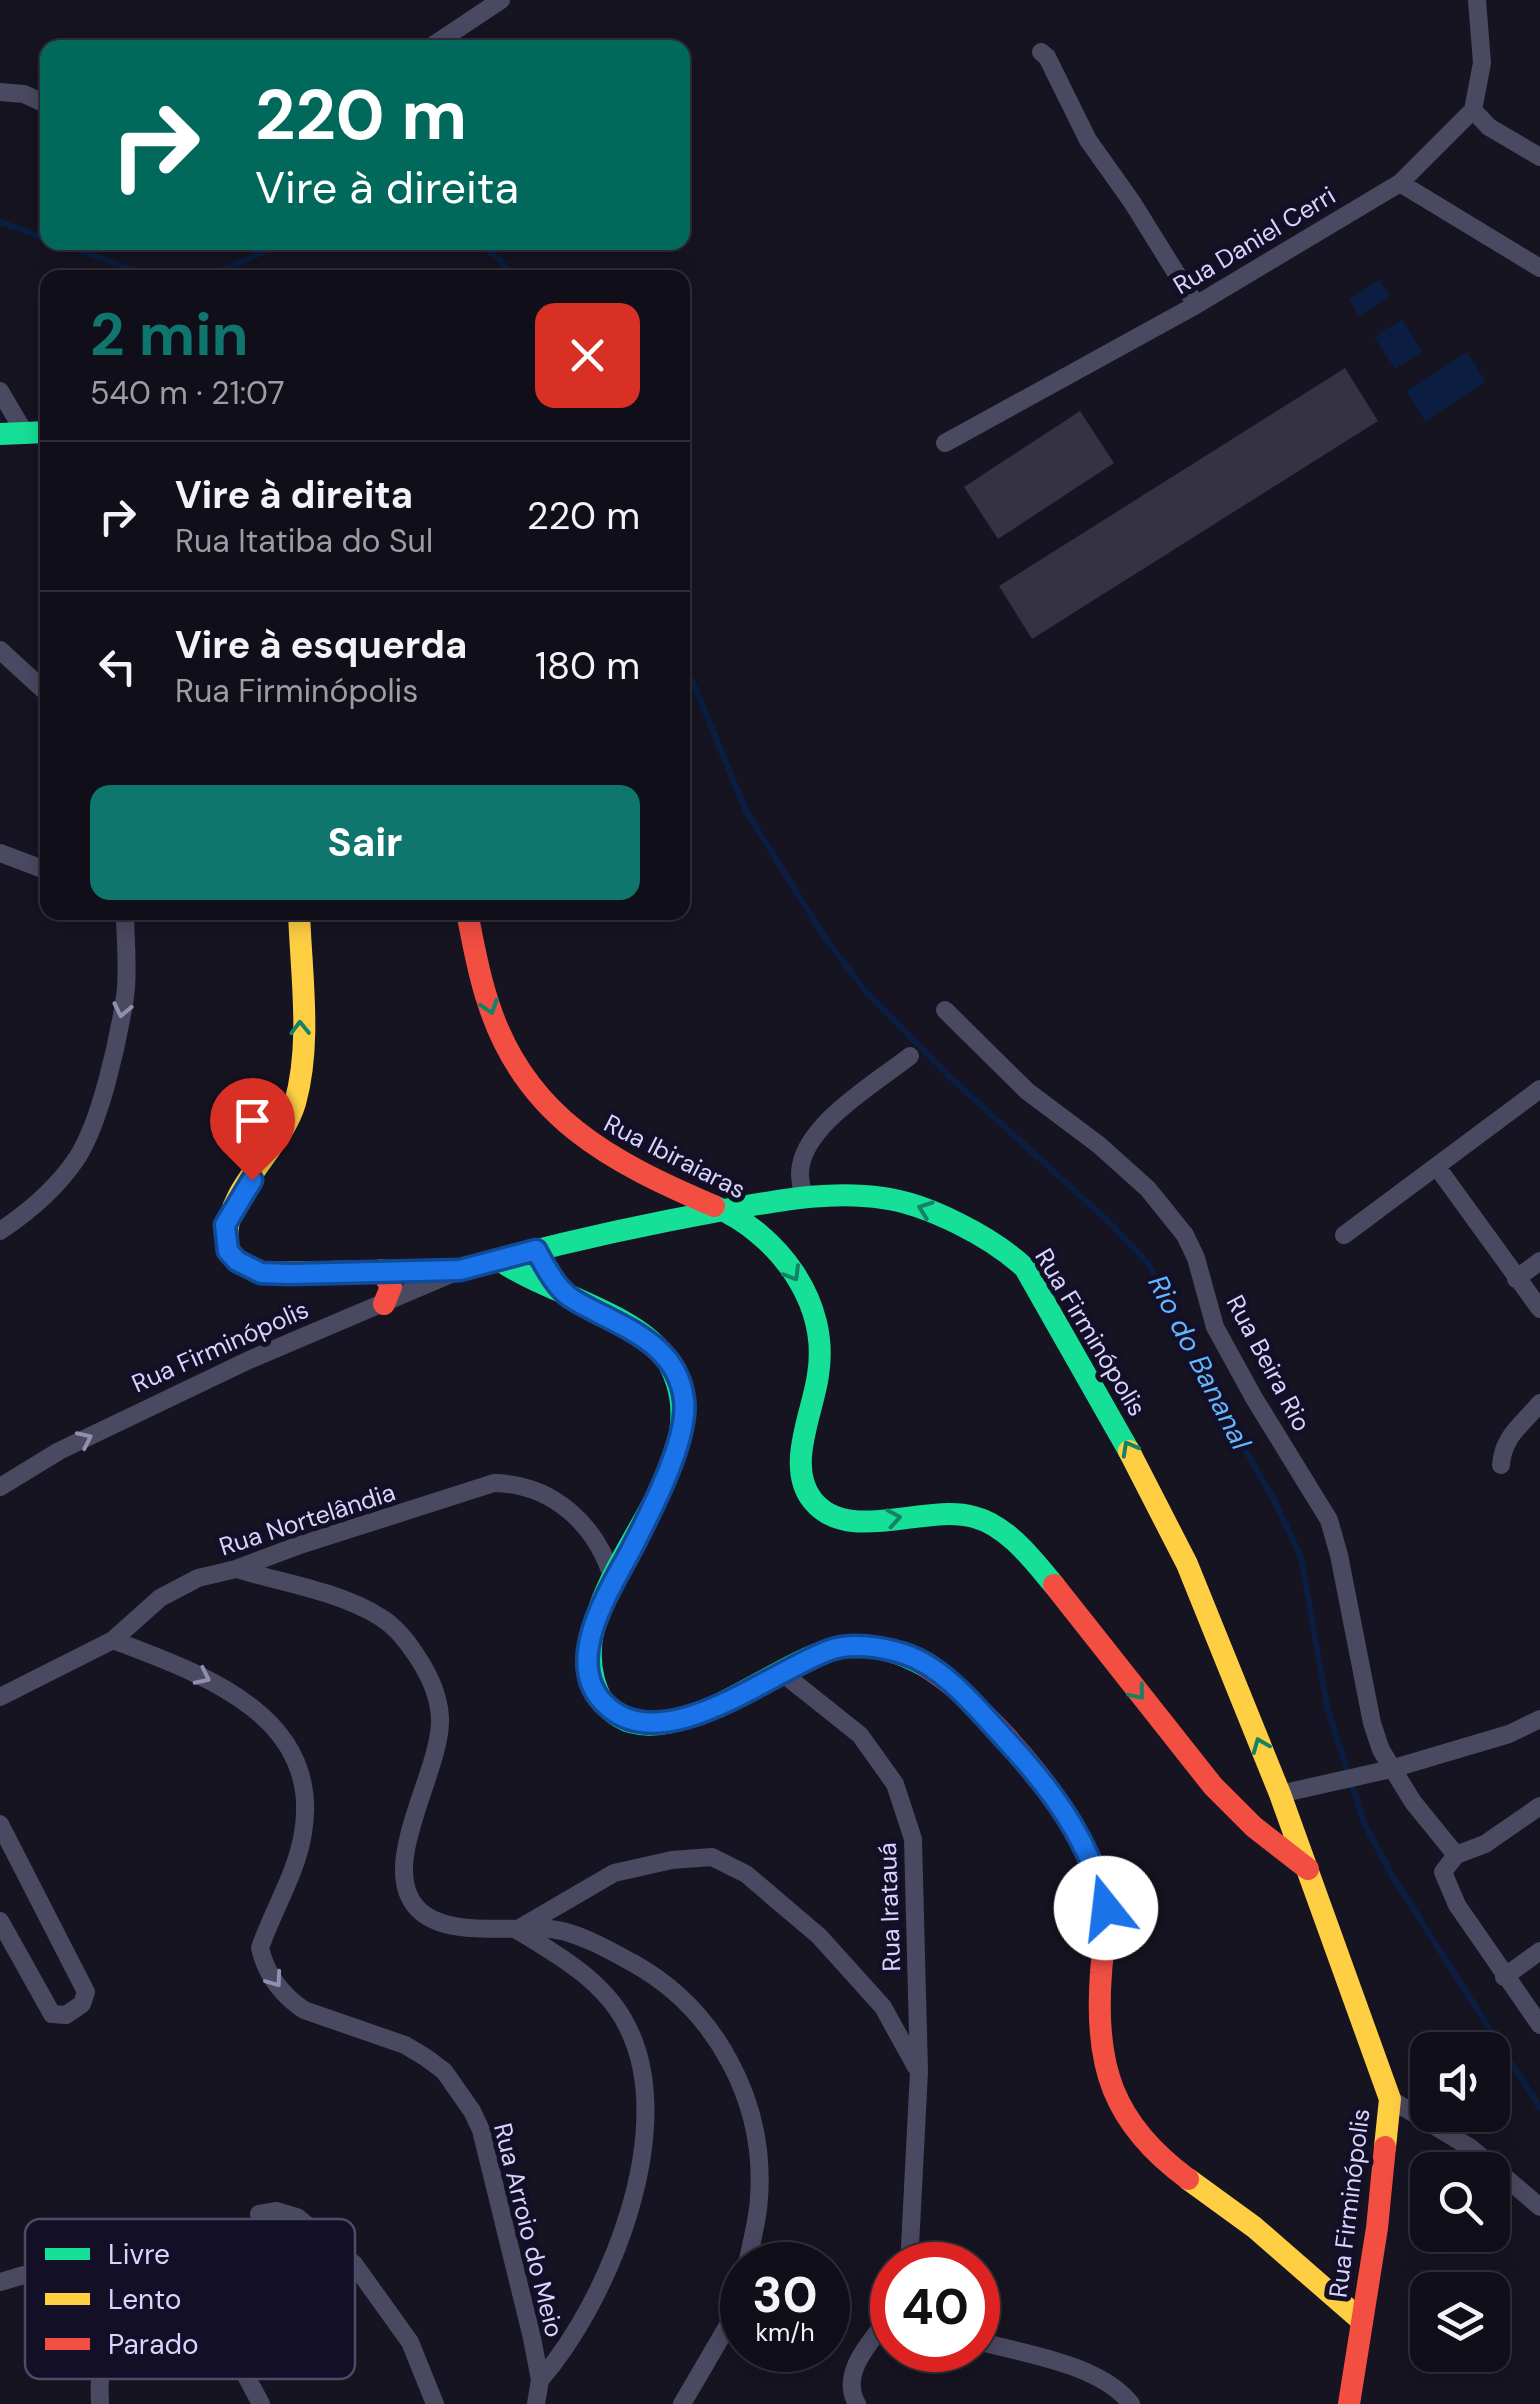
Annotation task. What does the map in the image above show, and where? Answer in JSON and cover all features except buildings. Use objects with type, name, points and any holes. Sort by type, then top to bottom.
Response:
[{"type":"main road","points":[[0,434],[37,434]]},
{"type":"main road","points":[[299,920],[301,1056],[296,1097],[289,1120],[225,1225],[228,1251],[237,1261],[261,1273],[460,1270]]},
{"type":"main road","name":"Rua Ibiraiaras","points":[[469,920],[492,1014],[528,1079],[560,1120],[599,1152],[724,1209],[776,1247],[803,1291],[820,1352],[820,1374],[803,1450],[804,1483],[809,1497],[831,1518],[847,1522],[938,1511],[965,1512],[1002,1530],[1218,1790],[1308,1869]]},
{"type":"main road","name":"Rua Firminópolis","points":[[460,1270],[567,1240],[724,1209],[803,1196],[846,1194],[888,1198],[917,1206],[1010,1253],[1024,1268],[1152,1492],[1289,1792],[1293,1829],[1390,2099],[1377,2228],[1349,2404]]},
{"type":"main road","points":[[536,1250],[568,1297]]},
{"type":"main road","points":[[499,1260],[530,1280],[641,1335],[662,1353],[676,1375],[684,1400],[673,1455],[592,1625],[588,1646],[592,1681],[604,1704],[630,1722],[670,1722],[740,1695],[833,1648],[867,1646],[907,1654],[938,1674],[1035,1772],[1084,1841],[1106,1908],[1099,1997],[1103,2070],[1112,2096],[1136,2134],[1158,2157],[1254,2227],[1362,2321]]},
{"type":"main road","points":[[381,1270],[391,1290],[384,1304]]},
{"type":"main road","points":[[1242,1814],[1289,1792]]},
{"type":"main road","points":[[1270,1839],[1293,1829]]},
{"type":"street","points":[[441,40],[501,0]]},
{"type":"street","points":[[1477,0],[1482,63],[1473,110],[1489,126],[1540,158]]},
{"type":"street","points":[[1040,52],[1047,57],[1088,140],[1196,305]]},
{"type":"street","points":[[0,92],[24,94],[40,101]]},
{"type":"street","name":"Rua Daniel Cerri","points":[[946,443],[1196,305],[1400,183],[1473,110]]},
{"type":"street","points":[[1400,183],[1540,268]]},
{"type":"street","points":[[0,390],[37,434]]},
{"type":"street","points":[[0,650],[40,687]]},
{"type":"street","points":[[0,853],[40,868]]},
{"type":"street","points":[[0,1231],[36,1205],[61,1180],[80,1154],[95,1118],[126,994],[126,920]]},
{"type":"street","name":"Rua Beira Rio","points":[[946,1010],[1027,1091],[1087,1135],[1148,1189],[1185,1235],[1196,1258],[1216,1327],[1328,1520],[1372,1722],[1391,1770],[1456,1855]]},
{"type":"street","points":[[803,1196],[800,1171],[817,1130],[910,1056]]},
{"type":"street","points":[[1344,1235],[1540,1090]]},
{"type":"street","points":[[1437,1167],[1540,1309]]},
{"type":"street","points":[[1516,1279],[1540,1260]]},
{"type":"street","name":"Rua Firminópolis","points":[[0,1486],[60,1451],[249,1360],[460,1270]]},
{"type":"street","points":[[1501,1465],[1507,1440],[1540,1403]]},
{"type":"street","name":"Rua Nortelândia","points":[[0,1697],[113,1640],[160,1598],[183,1585],[482,1487],[514,1484],[536,1489],[564,1505],[595,1539],[613,1580]]},
{"type":"street","points":[[236,1569],[359,1606],[381,1618],[413,1650],[427,1671],[440,1726],[435,1758],[407,1844],[406,1891],[420,1912],[447,1924],[559,1930],[616,1954],[695,2009],[742,2088],[758,2152],[759,2200],[751,2242]]},
{"type":"street","name":"Rua Arroio do Meio","points":[[113,1640],[204,1675],[255,1708],[284,1742],[300,1780],[305,1813],[303,1836],[260,1948],[264,1966],[290,2000],[304,2010],[405,2045],[444,2072],[459,2091],[481,2130],[532,2338],[540,2380],[536,2404]]},
{"type":"street","name":"Rua Iratauá","points":[[781,1672],[860,1735],[895,1784],[913,1839],[919,2072],[910,2242]]},
{"type":"street","points":[[1289,1792],[1391,1770],[1510,1734],[1540,1719]]},
{"type":"street","points":[[1540,1806],[1485,1844],[1456,1855],[1444,1876],[1457,1904],[1540,2025]]},
{"type":"street","points":[[0,1824],[86,1992],[82,2004],[66,2014],[52,2014],[0,1921]]},
{"type":"street","points":[[516,1930],[614,1873],[672,1860],[712,1857],[746,1874],[819,1936],[883,2007],[919,2072]]},
{"type":"street","points":[[516,1930],[578,1970],[625,2020],[641,2068],[644,2110],[638,2180],[625,2229],[586,2317],[564,2353],[540,2380]]},
{"type":"street","points":[[1504,1976],[1540,1951]]},
{"type":"street","points":[[1390,2099],[1471,2148],[1540,2207]]},
{"type":"street","points":[[260,2219],[259,2214],[276,2210],[299,2219]]},
{"type":"street","points":[[355,2265],[410,2342],[435,2404]]},
{"type":"street","points":[[0,2282],[25,2274]]},
{"type":"street","points":[[682,2404],[720,2339]]},
{"type":"street","points":[[857,2404],[852,2392],[854,2373],[870,2342]]},
{"type":"street","points":[[1000,2347],[1087,2372],[1108,2382],[1132,2404]]},
{"type":"street","points":[[249,2379],[262,2404]]},
{"type":"water","points":[[1380,280],[1390,297],[1359,316],[1349,299]]},
{"type":"water","points":[[1402,319],[1423,352],[1395,369],[1374,337]]},
{"type":"water","points":[[1467,352],[1486,382],[1425,421],[1406,391]]},
{"type":"waterway","name":"Rio do Bananal","points":[[0,222],[40,236]]},
{"type":"waterway","name":"Rio do Bananal","points":[[78,250],[133,270]]},
{"type":"waterway","name":"Rio do Bananal","points":[[222,270],[268,250]]},
{"type":"waterway","name":"Rio do Bananal","points":[[488,250],[508,270]]},
{"type":"waterway","name":"Rio do Bananal","points":[[690,675],[746,811],[824,936],[866,992],[952,1079],[1106,1219],[1148,1263],[1210,1389],[1274,1500],[1301,1557],[1327,1707],[1365,1825],[1393,1877],[1540,2108]]},
{"type":"traffic: fast","points":[[0,434],[40,432]]},
{"type":"traffic: fast","points":[[479,1265],[631,1228],[783,1200],[843,1195],[901,1201],[958,1224],[1025,1268],[1129,1451]]},
{"type":"traffic: fast","points":[[714,1206],[759,1234],[778,1253],[807,1297],[816,1322],[820,1348],[818,1375],[801,1456],[801,1472],[813,1501],[828,1514],[846,1520],[867,1522],[954,1514],[986,1521],[1009,1536],[1054,1585]]},
{"type":"traffic: fast","points":[[499,1260],[610,1314],[650,1339],[663,1354],[680,1395],[679,1436],[666,1477],[603,1598],[592,1639],[594,1680],[610,1710],[643,1725],[671,1722],[732,1698],[793,1665],[845,1646],[886,1650],[925,1666]]},
{"type":"traffic: slow","points":[[299,920],[304,1008],[300,1080],[288,1120],[245,1185],[229,1219],[230,1251],[261,1273],[460,1270],[479,1265]]},
{"type":"traffic: slow","points":[[1129,1451],[1187,1564],[1280,1794],[1390,2099],[1385,2147]]},
{"type":"traffic: slow","points":[[1188,2179],[1254,2227],[1362,2321]]},
{"type":"traffic: jam","points":[[469,920],[484,991],[504,1042],[524,1076],[548,1105],[607,1152],[714,1206]]},
{"type":"traffic: jam","points":[[381,1270],[391,1287],[384,1304]]},
{"type":"traffic: jam","points":[[1054,1585],[1213,1786],[1254,1827],[1308,1869]]},
{"type":"traffic: jam","points":[[925,1666],[952,1685],[1008,1739],[1036,1772],[1081,1840],[1105,1905],[1101,2036],[1113,2090],[1141,2136],[1188,2179]]},
{"type":"traffic: jam","points":[[1349,2404],[1377,2228],[1385,2147]]},
{"type":"route","points":[[252,1180],[225,1225],[228,1251],[248,1268],[261,1273],[290,1274],[460,1270],[536,1250],[568,1297],[641,1335],[662,1353],[676,1375],[684,1400],[682,1425],[673,1455],[632,1547],[592,1625],[588,1646],[592,1681],[599,1698],[610,1709],[630,1722],[670,1722],[716,1706],[833,1648],[867,1646],[907,1654],[967,1700],[1062,1806],[1084,1841],[1106,1908]]}]
